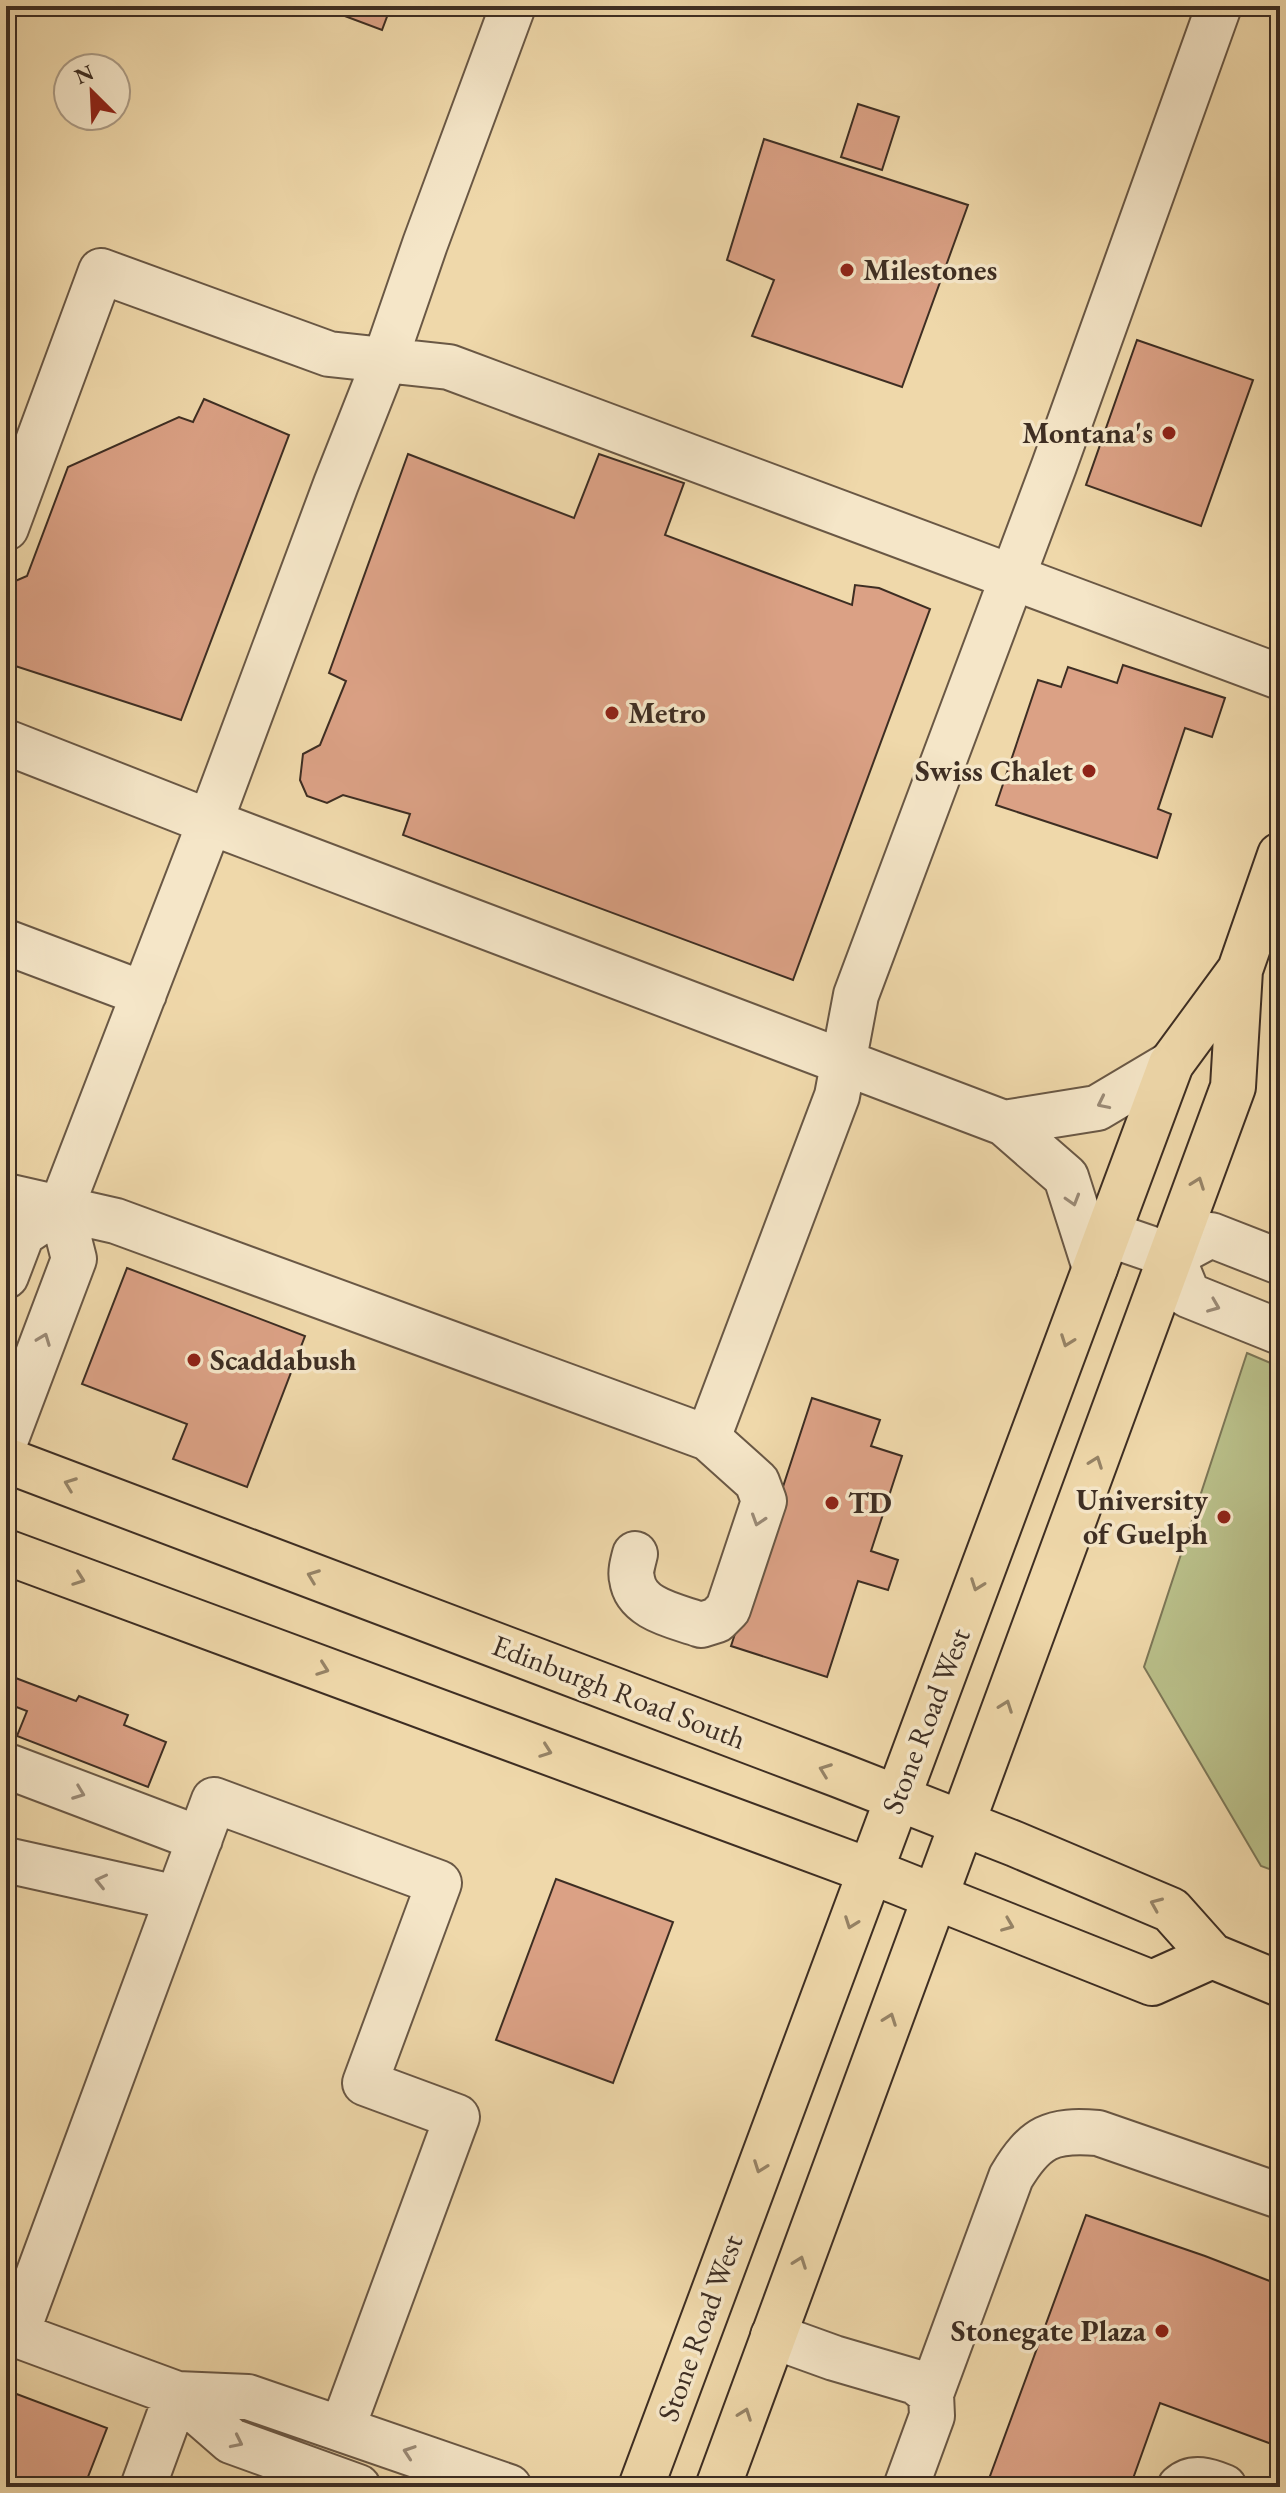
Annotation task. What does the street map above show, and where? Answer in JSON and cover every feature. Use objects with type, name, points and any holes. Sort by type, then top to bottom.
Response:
[{"type":"main road","name":"Stone Road West","points":[[718,2487],[1233,1087],[1240,970],[1280,855]]},
{"type":"main road","name":"Stone Road West","points":[[641,2487],[1171,1064],[1240,970]]},
{"type":"main road","name":"Edinburgh Road South","points":[[6,1460],[963,1823],[1171,1910],[1212,1956],[1280,1984]]},
{"type":"main road","points":[[6,1552],[870,1871],[1152,1983],[1212,1956]]},
{"type":"lane","points":[[6,1276],[22,1234],[61,1208],[385,360],[513,6]]},
{"type":"lane","points":[[708,1438],[837,1096],[856,995],[1012,578],[1219,6]]},
{"type":"lane","points":[[6,528],[101,271],[329,354],[449,367],[1280,677]]},
{"type":"lane","points":[[6,742],[1004,1123],[1066,1177],[1101,1251],[1172,1256],[1211,1235],[1280,1262]]},
{"type":"lane","points":[[6,942],[144,994]]},
{"type":"lane","points":[[1004,1123],[1097,1108],[1171,1064]]},
{"type":"lane","points":[[6,1196],[129,1226],[708,1438],[757,1482],[764,1501],[728,1609],[717,1620],[701,1625],[644,1603],[635,1593],[631,1577],[635,1554]]},
{"type":"lane","points":[[6,1439],[74,1259],[61,1208]]},
{"type":"lane","points":[[1172,1256],[1188,1295],[1280,1332]]},
{"type":"lane","points":[[6,1768],[200,1839]]},
{"type":"lane","points":[[342,2429],[457,2117],[365,2083],[439,1883],[214,1800],[11,2333],[177,2394],[248,2397],[509,2487]]},
{"type":"lane","points":[[6,1860],[177,1898]]},
{"type":"lane","points":[[906,2487],[932,2416],[931,2394],[1011,2177],[1032,2146],[1052,2134],[1072,2131],[1098,2133],[1280,2196]]},
{"type":"lane","points":[[773,2336],[916,2382],[931,2394]]},
{"type":"lane","points":[[143,2487],[177,2394]]},
{"type":"lane","points":[[177,2394],[231,2441],[358,2487]]},
{"type":"lane","points":[[1180,2487],[1185,2482],[1203,2479],[1224,2487]]},
{"type":"green space","points":[[1247,1353],[1280,1367],[1280,1600],[1270,1629],[1280,1660],[1280,1873],[1261,1866],[1144,1667]]},
{"type":"building","points":[[318,6],[391,6],[382,30]]},
{"type":"building","points":[[858,104],[899,117],[882,170],[841,157]]},
{"type":"building","name":"Milestones","points":[[764,139],[968,205],[902,387],[752,336],[774,280],[727,260]]},
{"type":"building","name":"Montana's","points":[[1137,340],[1253,380],[1201,526],[1086,485]]},
{"type":"building","points":[[204,399],[289,435],[181,720],[6,663],[6,585],[27,576],[68,467],[179,417],[193,422]]},
{"type":"building","name":"Metro","points":[[408,454],[574,518],[599,454],[684,483],[665,535],[852,605],[855,585],[879,588],[930,609],[793,980],[403,835],[410,814],[343,795],[327,803],[307,796],[300,780],[303,754],[320,745],[346,681],[329,673]]},
{"type":"building","name":"Swiss Chalet","points":[[1123,665],[1225,698],[1212,737],[1185,728],[1158,809],[1171,814],[1157,858],[996,805],[1038,680],[1061,687],[1068,667],[1117,683]]},
{"type":"building","name":"Scaddabush","points":[[127,1268],[305,1336],[247,1487],[173,1459],[187,1424],[82,1384]]},
{"type":"building","name":"TD","points":[[812,1398],[880,1420],[871,1446],[902,1456],[871,1551],[898,1560],[888,1590],[858,1581],[827,1677],[731,1646]]},
{"type":"building","points":[[13,1677],[76,1701],[79,1696],[128,1715],[124,1725],[166,1742],[148,1787],[17,1736],[27,1711],[6,1703]]},
{"type":"building","points":[[556,1879],[673,1922],[613,2083],[496,2040]]},
{"type":"building","name":"Stonegate Plaza","points":[[1086,2215],[1280,2285],[1280,2447],[1160,2403],[1130,2487],[986,2487]]},
{"type":"building","points":[[6,2390],[107,2428],[84,2487],[6,2487]]},
{"type":"place","name":"Milestones","points":[[847,270]]},
{"type":"place","name":"Montana's","points":[[1169,433]]},
{"type":"place","name":"Metro","points":[[612,713]]},
{"type":"place","name":"Swiss Chalet","points":[[1089,771]]},
{"type":"place","name":"Scaddabush","points":[[194,1360]]},
{"type":"place","name":"TD","points":[[832,1503]]},
{"type":"place","name":"University of Guelph","points":[[1224,1517]]},
{"type":"place","name":"Stonegate Plaza","points":[[1162,2331]]}]
